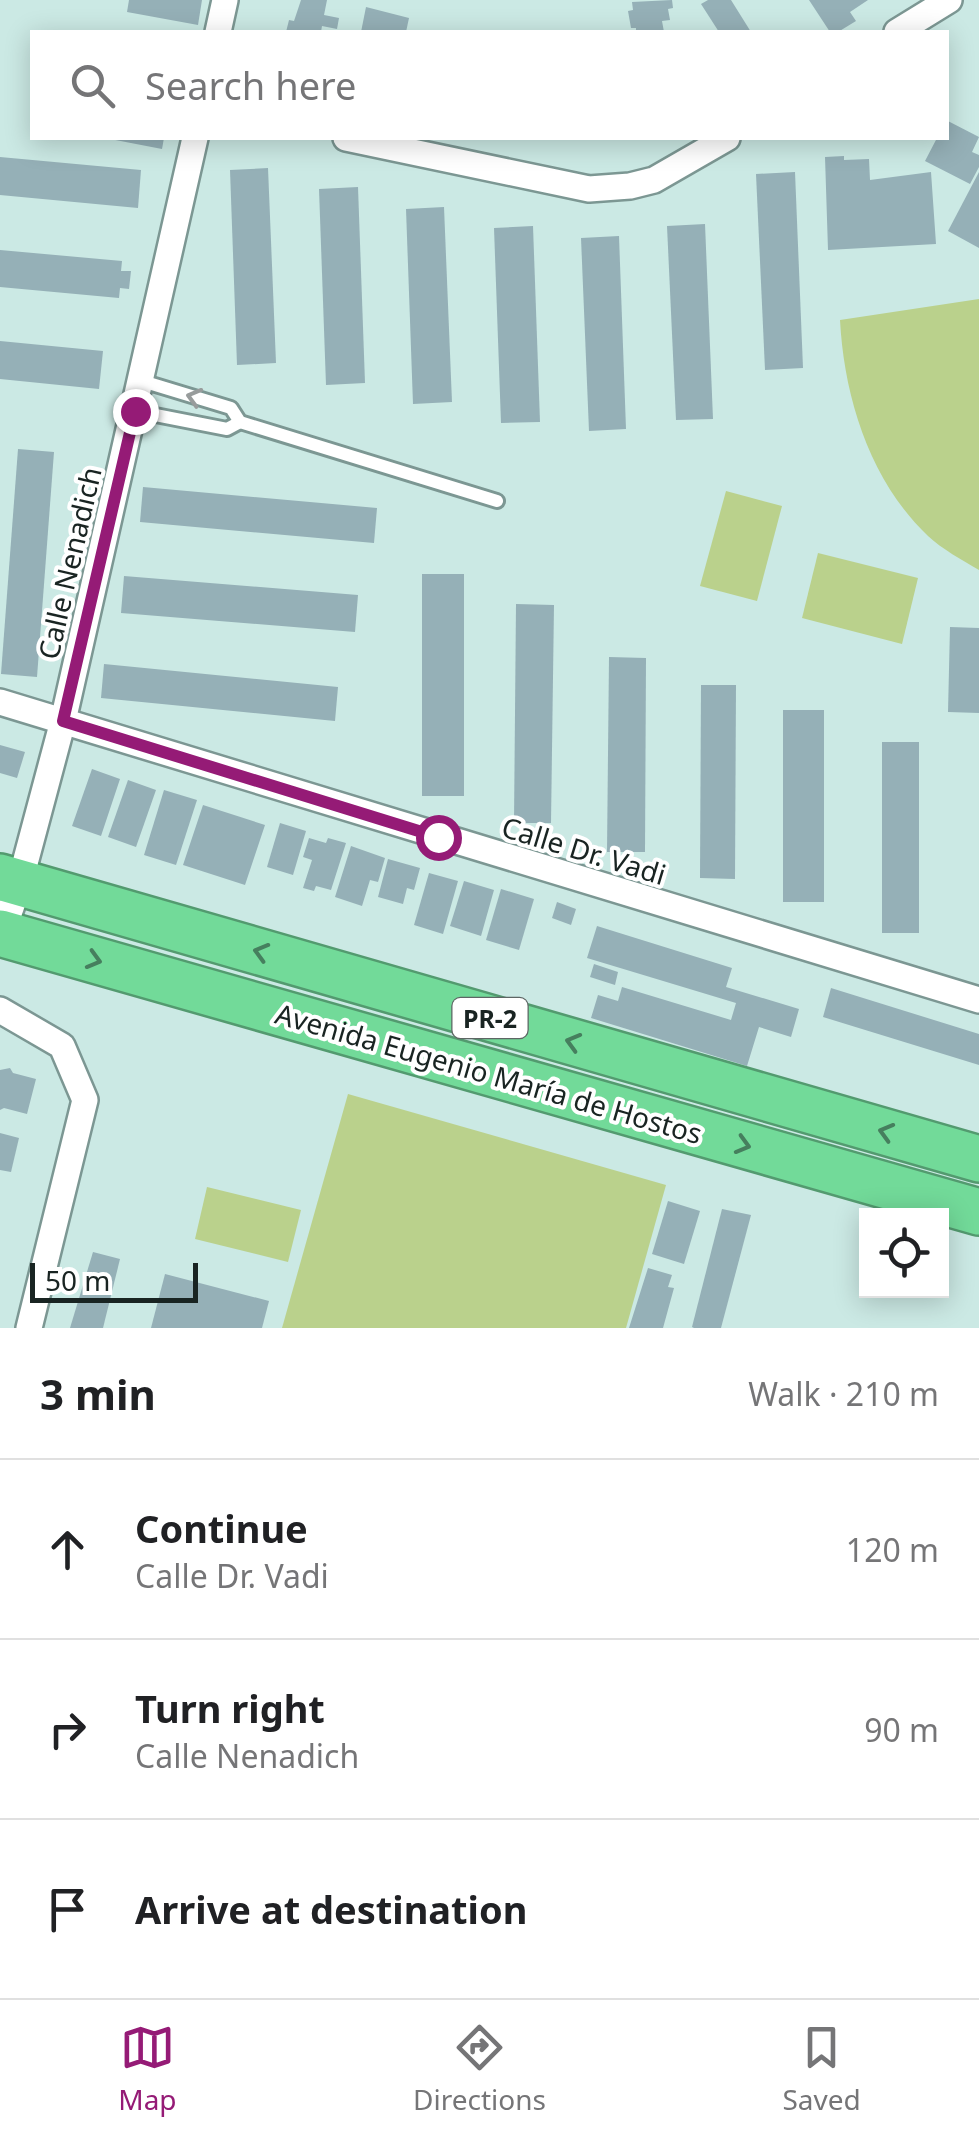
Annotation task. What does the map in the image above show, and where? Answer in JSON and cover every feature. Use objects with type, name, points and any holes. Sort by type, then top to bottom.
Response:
[{"type":"highway","name":"Avenida Eugenio María de Hostos","points":[[10,879],[979,1160]]},
{"type":"highway","name":"Avenida Eugenio María de Hostos","points":[[1,935],[979,1212]]},
{"type":"street","points":[[218,30],[225,0]]},
{"type":"street","points":[[899,30],[949,0]]},
{"type":"street","name":"Calle Nenadich","points":[[1,935],[10,879],[63,721],[195,140]]},
{"type":"street","points":[[356,140],[589,189],[654,180],[724,140]]},
{"type":"street","name":"Calle Dr. Vadi","points":[[0,702],[979,1000]]},
{"type":"street","points":[[0,1010],[62,1046],[85,1100],[29,1328]]},
{"type":"lane","points":[[142,381],[231,408],[240,422],[497,500]]},
{"type":"lane","points":[[135,411],[227,428],[240,422]]},
{"type":"green space","points":[[979,299],[979,570],[928,536],[890,490],[854,408],[840,320]]},
{"type":"green space","points":[[726,491],[782,506],[757,601],[700,586]]},
{"type":"green space","points":[[818,553],[918,578],[902,644],[802,618]]},
{"type":"green space","points":[[348,1094],[666,1185],[626,1328],[282,1328]]},
{"type":"green space","points":[[207,1187],[301,1210],[288,1262],[195,1239]]},
{"type":"building","points":[[129,0],[202,0],[198,25],[127,12]]},
{"type":"building","points":[[301,0],[327,0],[324,15],[339,18],[337,29],[322,26],[321,30],[286,30],[289,20],[294,21]]},
{"type":"building","points":[[672,0],[673,8],[668,9],[670,20],[662,21],[664,30],[631,28],[628,11],[633,10],[632,2]]},
{"type":"building","points":[[708,0],[731,0],[750,30],[718,30],[701,4]]},
{"type":"building","points":[[809,0],[868,0],[850,12],[856,21],[841,30],[829,30]]},
{"type":"building","points":[[366,7],[409,18],[406,30],[361,30]]},
{"type":"building","points":[[949,122],[979,137],[972,152],[979,155],[979,167],[970,184],[925,161],[936,140],[949,140]]},
{"type":"building","points":[[115,140],[164,140],[162,149]]},
{"type":"building","points":[[844,156],[844,160],[869,159],[870,180],[931,172],[936,244],[828,250],[825,157]]},
{"type":"building","points":[[0,157],[141,170],[138,208],[0,195]]},
{"type":"building","points":[[268,168],[276,363],[237,365],[230,170]]},
{"type":"building","points":[[795,172],[803,368],[765,370],[756,174]]},
{"type":"building","points":[[979,172],[979,248],[948,231]]},
{"type":"building","points":[[358,187],[365,383],[326,385],[319,189]]},
{"type":"building","points":[[444,207],[452,402],[413,404],[406,209]]},
{"type":"building","points":[[705,224],[713,419],[676,420],[667,226]]},
{"type":"building","points":[[533,226],[540,422],[501,423],[494,228]]},
{"type":"building","points":[[619,236],[626,429],[589,431],[581,238]]},
{"type":"building","points":[[0,250],[122,261],[121,271],[131,271],[129,289],[120,288],[119,298],[0,287]]},
{"type":"building","points":[[0,341],[103,351],[99,389],[0,379]]},
{"type":"building","points":[[18,449],[54,452],[37,677],[1,674]]},
{"type":"building","points":[[143,487],[377,508],[374,543],[140,522]]},
{"type":"building","points":[[422,574],[464,574],[464,796],[422,796]]},
{"type":"building","points":[[124,576],[358,595],[355,632],[121,613]]},
{"type":"building","points":[[516,604],[554,605],[551,823],[514,823]]},
{"type":"building","points":[[950,627],[979,628],[979,713],[948,712]]},
{"type":"building","points":[[609,657],[646,658],[645,852],[607,852]]},
{"type":"building","points":[[104,664],[338,687],[335,721],[101,698]]},
{"type":"building","points":[[701,685],[736,685],[735,879],[700,878]]},
{"type":"building","points":[[783,710],[824,710],[824,902],[783,902]]},
{"type":"building","points":[[882,742],[919,742],[919,933],[882,933]]},
{"type":"building","points":[[0,745],[25,752],[17,778],[0,773]]},
{"type":"building","points":[[92,769],[120,779],[101,836],[72,826]]},
{"type":"building","points":[[128,780],[156,790],[136,847],[108,837]]},
{"type":"building","points":[[164,790],[197,800],[176,865],[144,855]]},
{"type":"building","points":[[203,805],[265,825],[245,885],[183,865]]},
{"type":"building","points":[[280,823],[306,831],[293,875],[267,867]]},
{"type":"building","points":[[309,838],[346,843],[331,890],[303,888],[312,860],[303,857]]},
{"type":"building","points":[[351,846],[385,858],[378,882],[370,880],[362,906],[335,897]]},
{"type":"building","points":[[388,859],[420,868],[414,890],[407,888],[403,904],[378,897]]},
{"type":"building","points":[[429,873],[458,881],[443,934],[414,925]]},
{"type":"building","points":[[464,881],[494,890],[481,936],[450,926]]},
{"type":"building","points":[[501,889],[534,899],[519,950],[486,940]]},
{"type":"building","points":[[557,902],[576,909],[571,925],[552,918]]},
{"type":"building","points":[[597,926],[732,968],[726,987],[799,1009],[791,1037],[759,1027],[747,1066],[591,1018],[598,995],[618,1001],[622,987],[731,1020],[736,1003],[587,958]]},
{"type":"building","points":[[594,964],[618,972],[615,985],[590,977]]},
{"type":"building","points":[[831,988],[979,1034],[979,1065],[823,1017]]},
{"type":"building","points":[[10,1068],[13,1073],[36,1079],[27,1114],[0,1110],[0,1070]]},
{"type":"building","points":[[0,1133],[19,1138],[11,1172],[0,1170]]},
{"type":"building","points":[[668,1201],[700,1211],[684,1264],[652,1254]]},
{"type":"building","points":[[722,1209],[751,1215],[721,1328],[694,1328],[692,1327]]},
{"type":"building","points":[[93,1252],[120,1259],[103,1328],[70,1328]]},
{"type":"building","points":[[648,1268],[672,1275],[668,1287],[674,1288],[663,1328],[629,1328]]},
{"type":"building","points":[[165,1274],[269,1301],[262,1328],[151,1328]]},
{"type":"route","points":[[135,411],[63,721],[438,837]]}]
